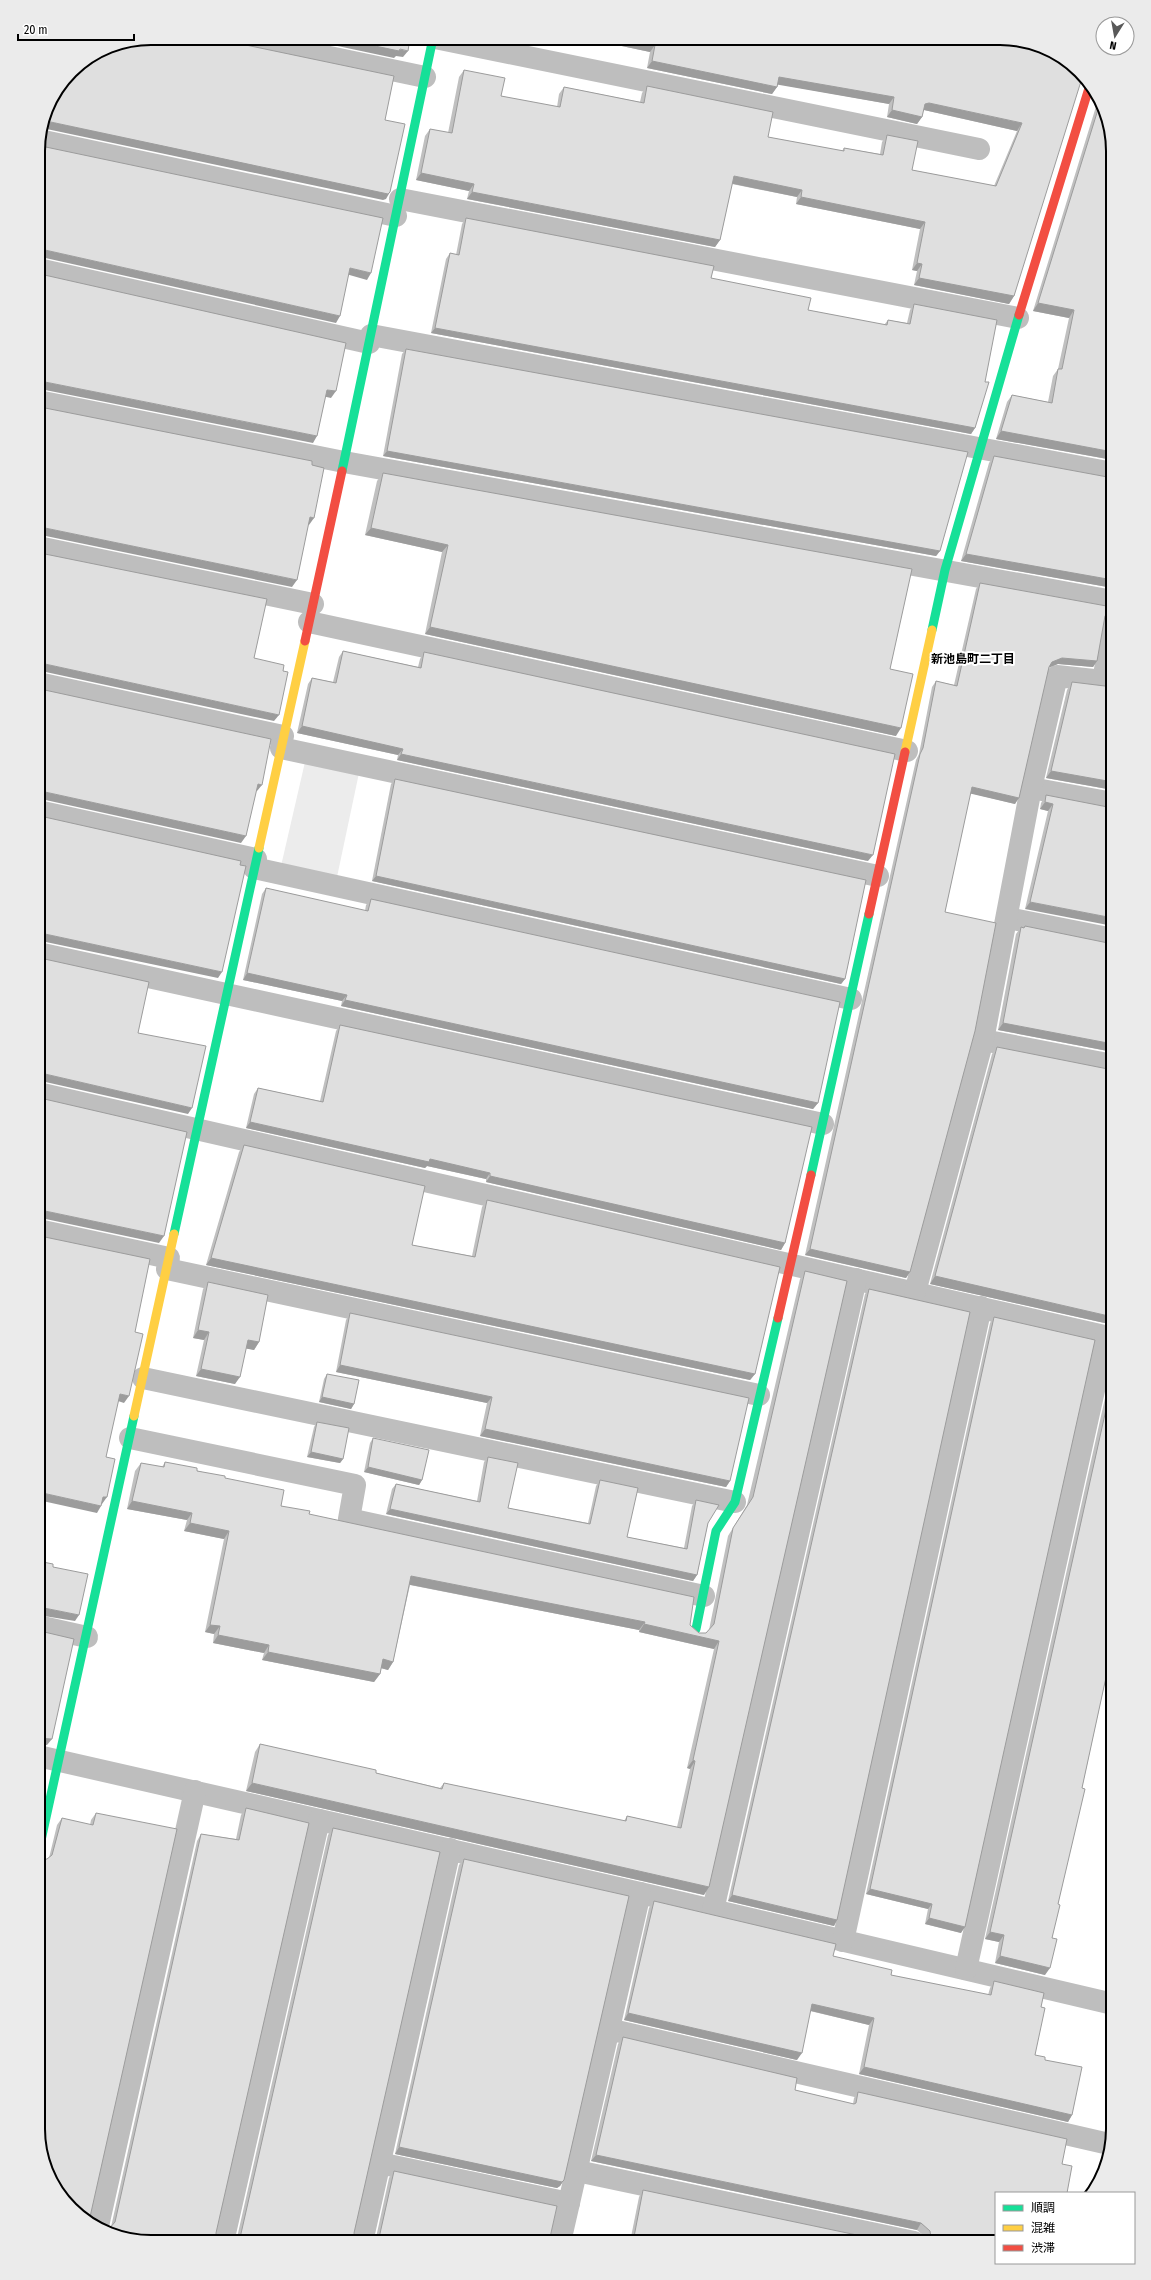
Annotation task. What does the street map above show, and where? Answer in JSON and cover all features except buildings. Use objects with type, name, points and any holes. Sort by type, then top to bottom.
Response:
[{"type":"street","points":[[273,45],[426,77]]},
{"type":"street","points":[[45,1823],[198,1129],[226,993],[344,462],[433,45]]},
{"type":"street","points":[[468,45],[979,149]]},
{"type":"street","points":[[696,1629],[704,1596],[716,1531],[735,1502],[791,1264],[907,751],[945,570],[1018,318],[1088,92]]},
{"type":"street","points":[[45,141],[398,207],[1018,318]]},
{"type":"street","points":[[45,270],[370,339],[1106,472]]},
{"type":"street","points":[[45,402],[344,462],[1106,599]]},
{"type":"street","points":[[45,549],[311,613],[907,751]]},
{"type":"street","points":[[915,1292],[983,1040],[1008,918],[1031,788],[1057,676],[1106,682]]},
{"type":"street","points":[[45,685],[282,742],[878,876]]},
{"type":"street","points":[[1031,788],[1106,802]]},
{"type":"street","points":[[45,813],[255,863],[851,999]]},
{"type":"street","points":[[1008,918],[1106,938]]},
{"type":"street","points":[[45,954],[823,1124]]},
{"type":"street","points":[[983,1040],[1106,1065]]},
{"type":"street","points":[[45,1095],[1106,1336]]},
{"type":"street","points":[[45,1232],[168,1264],[759,1395]]},
{"type":"street","points":[[713,1910],[856,1279]]},
{"type":"street","points":[[843,1941],[982,1307]]},
{"type":"street","points":[[966,1969],[1106,1355]]},
{"type":"street","points":[[143,1378],[735,1502]]},
{"type":"street","points":[[130,1438],[355,1485],[349,1519],[704,1596]]},
{"type":"street","points":[[45,1628],[87,1637]]},
{"type":"street","points":[[45,1757],[450,1849],[1106,2002]]},
{"type":"street","points":[[99,2221],[195,1791]]},
{"type":"street","points":[[225,2235],[319,1820]]},
{"type":"street","points":[[364,2235],[450,1849]]},
{"type":"street","points":[[562,2235],[640,1893]]},
{"type":"street","points":[[608,2029],[1105,2143]]},
{"type":"street","points":[[380,2163],[569,2203]]},
{"type":"street","points":[[576,2171],[881,2235]]},
{"type":"shaded area","points":[[305,762],[359,773],[337,877],[281,866]]},
{"type":"traffic: fast","points":[[342,471],[432,45]]},
{"type":"traffic: fast","points":[[932,630],[945,570],[1019,315]]},
{"type":"traffic: fast","points":[[174,1234],[259,848]]},
{"type":"traffic: fast","points":[[811,1175],[869,914]]},
{"type":"traffic: fast","points":[[696,1629],[716,1531],[735,1502],[778,1318]]},
{"type":"traffic: fast","points":[[45,1822],[134,1416]]},
{"type":"traffic: slow","points":[[905,752],[932,630]]},
{"type":"traffic: slow","points":[[259,848],[305,641]]},
{"type":"traffic: slow","points":[[134,1416],[174,1234]]},
{"type":"traffic: jam","points":[[1019,315],[1088,92]]},
{"type":"traffic: jam","points":[[305,641],[342,471]]},
{"type":"traffic: jam","points":[[869,914],[905,752]]},
{"type":"traffic: jam","points":[[778,1318],[811,1175]]},
{"type":"district","name":"新池島町二丁目","points":[[973,659]]}]
